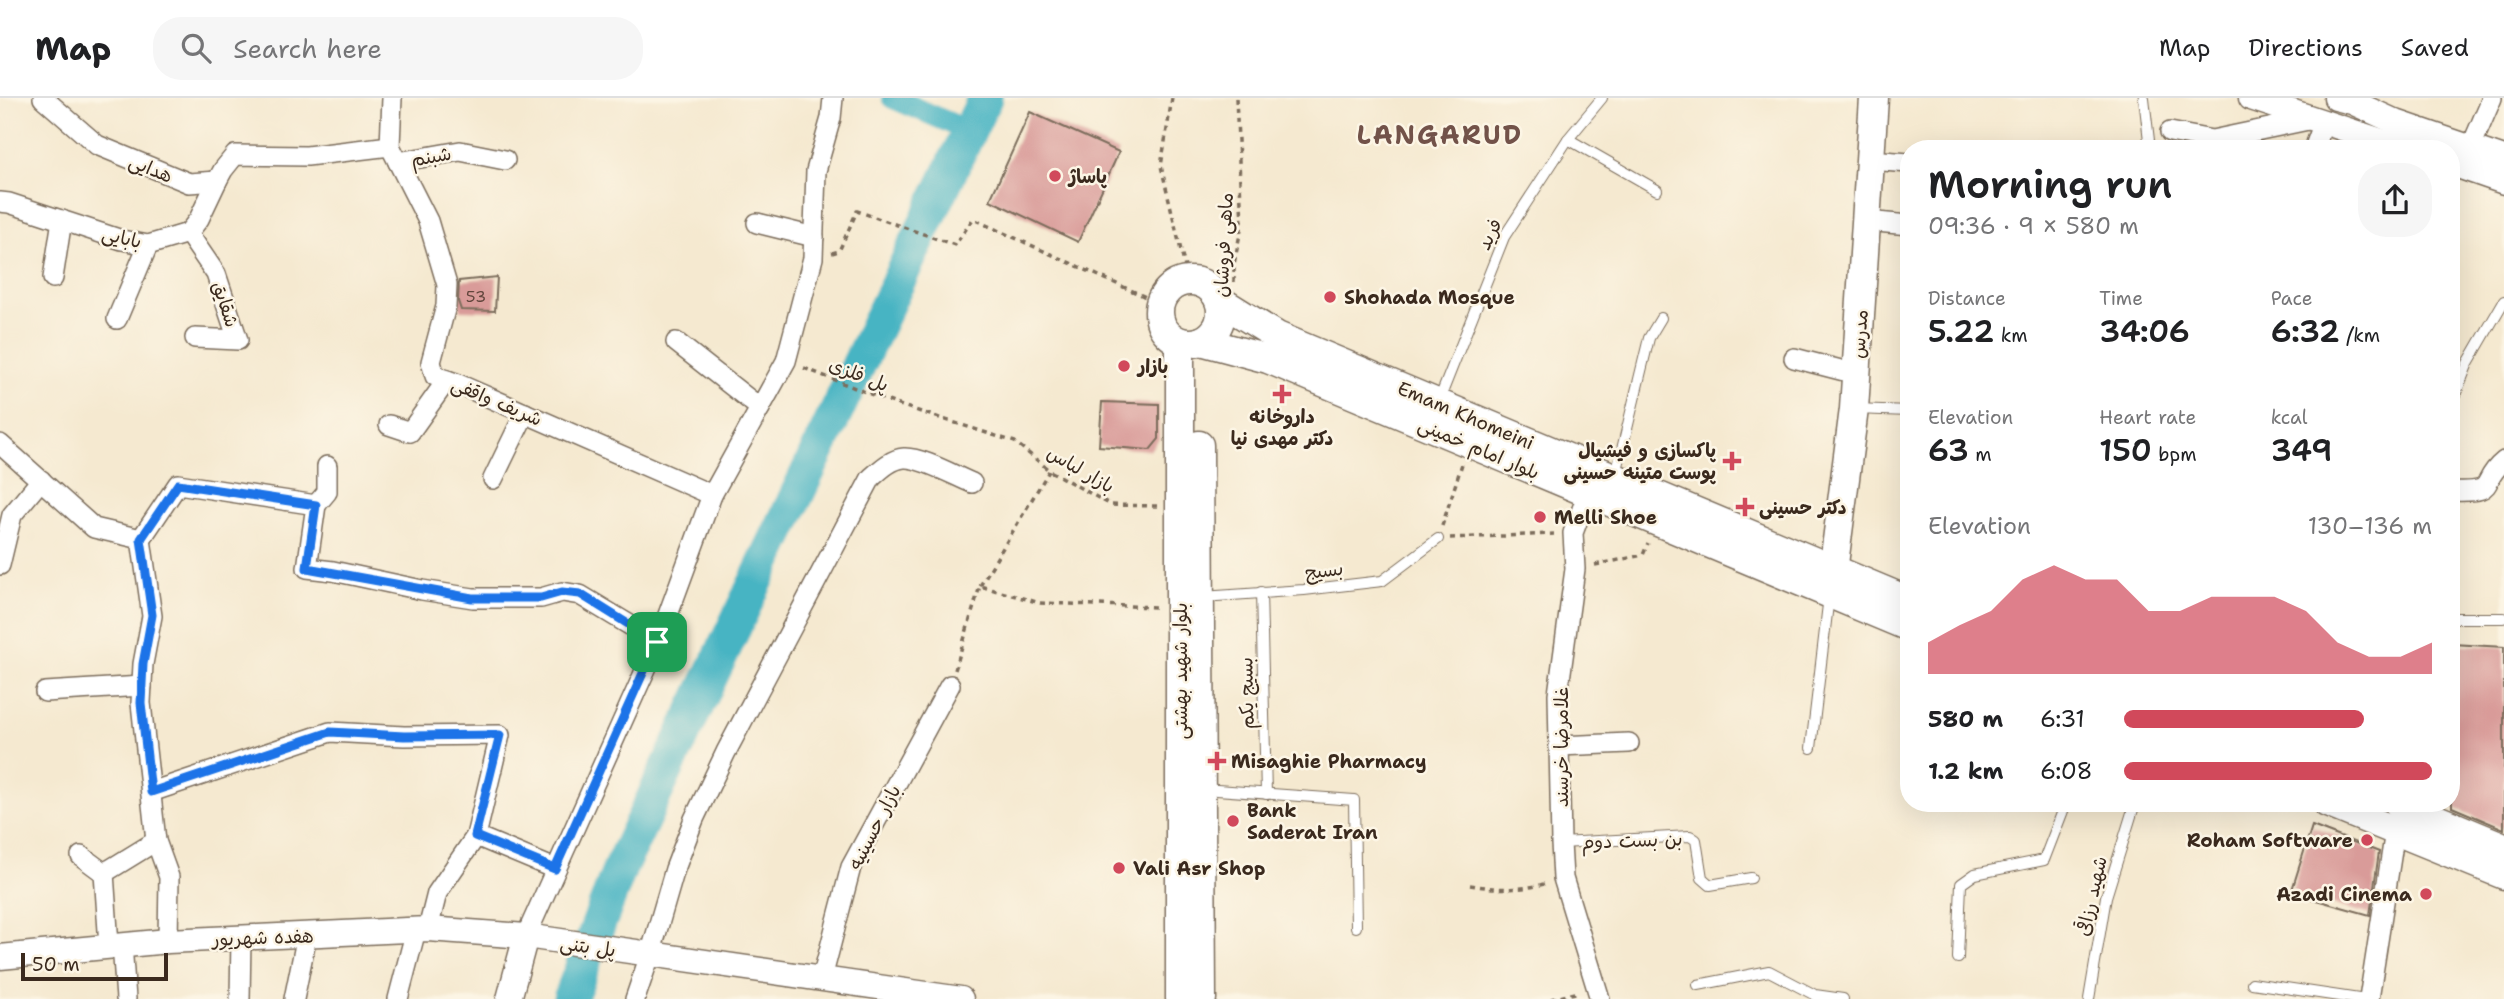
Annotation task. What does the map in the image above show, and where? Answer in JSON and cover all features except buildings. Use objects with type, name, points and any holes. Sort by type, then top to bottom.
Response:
[{"type":"main road","name":"مدرس","points":[[1832,582],[1854,410],[1874,98]]},
{"type":"main road","points":[[1188,280],[1207,285],[1227,304],[1212,334],[1193,342],[1164,331],[1160,323],[1159,303],[1170,287],[1188,280]]},
{"type":"main road","name":"Emam Khomeini","points":[[1227,304],[1277,336],[1615,478],[1832,582]]},
{"type":"main road","name":"بلوار امام خمینی","points":[[1193,342],[1268,359],[1657,522],[1832,582],[1900,599]]},
{"type":"main road","name":"بلوار شهید بهشتی","points":[[1193,342],[1180,507],[1191,602],[1202,789],[1202,999]]},
{"type":"main road","name":"بلوار شهید بهشتی","points":[[1180,999],[1191,602],[1193,342]]},
{"type":"main road","name":"بلوار امام خمینی","points":[[1832,582],[1900,622]]},
{"type":"main road","points":[[2404,812],[2504,875]]},
{"type":"main road","points":[[2405,812],[2504,847]]},
{"type":"street","name":"هدایی","points":[[43,98],[97,145],[189,183],[218,181]]},
{"type":"street","name":"شریف واقفی","points":[[392,98],[394,154],[428,221],[447,285],[446,306],[431,362],[435,376],[712,495]]},
{"type":"street","points":[[509,999],[526,936],[657,642],[712,495],[786,361],[813,258],[816,171],[831,118],[833,98]]},
{"type":"street","points":[[2251,98],[2378,140]]},
{"type":"street","points":[[2470,148],[2492,98]]},
{"type":"street","points":[[2347,99],[2396,122],[2447,140]]},
{"type":"street","points":[[2169,132],[2212,140],[2319,120]]},
{"type":"street","points":[[2316,140],[2319,120]]},
{"type":"street","points":[[2460,144],[2504,159]]},
{"type":"street","name":"شبنم","points":[[394,154],[460,151],[505,160]]},
{"type":"street","points":[[188,233],[199,219],[223,170],[235,155],[394,154]]},
{"type":"street","points":[[1870,160],[1900,162]]},
{"type":"street","points":[[2460,167],[2504,181]]},
{"type":"street","name":"بابایی","points":[[0,202],[122,240],[148,245],[188,233]]},
{"type":"street","points":[[53,278],[62,220]]},
{"type":"street","points":[[1866,221],[1900,224]]},
{"type":"street","points":[[757,223],[814,237]]},
{"type":"street","name":"شقایق","points":[[188,233],[216,274],[238,340],[195,338]]},
{"type":"street","points":[[117,319],[148,245]]},
{"type":"street","points":[[676,342],[760,408]]},
{"type":"street","points":[[1794,358],[1856,374]]},
{"type":"street","points":[[389,425],[410,432],[447,380]]},
{"type":"street","points":[[493,479],[525,413]]},
{"type":"street","points":[[0,444],[94,528],[141,539]]},
{"type":"street","points":[[635,999],[675,869],[694,819],[732,741],[871,478],[885,465],[904,458],[972,483]]},
{"type":"street","points":[[2460,491],[2476,492],[2485,488],[2498,465],[2504,461]]},
{"type":"street","points":[[327,466],[327,492],[316,505],[307,568],[472,598],[541,598],[562,592],[580,594],[657,642]]},
{"type":"street","points":[[0,565],[12,515],[41,480]]},
{"type":"street","points":[[168,941],[169,877],[156,841],[141,703],[143,664],[152,615],[141,539],[178,484],[316,505]]},
{"type":"street","name":"غلامرضا خرسند","points":[[1588,493],[1573,533],[1575,569],[1559,694],[1561,843],[1563,878],[1599,993]]},
{"type":"street","name":"بازار حسینیه","points":[[822,978],[851,867],[950,685]]},
{"type":"street","points":[[45,692],[142,686]]},
{"type":"street","points":[[151,792],[330,732],[404,736],[500,735],[475,836],[437,893],[398,999]]},
{"type":"street","points":[[1559,746],[1629,743]]},
{"type":"street","points":[[2369,999],[2402,812]]},
{"type":"street","points":[[475,836],[555,869]]},
{"type":"street","points":[[104,873],[156,841]]},
{"type":"street","points":[[81,856],[104,873],[126,999]]},
{"type":"street","name":"هفده شهریور","points":[[0,957],[116,944],[422,930],[526,936]]},
{"type":"street","points":[[294,999],[307,935]]},
{"type":"street","name":"پل بتنی","points":[[526,936],[650,955]]},
{"type":"street","points":[[240,999],[241,938]]},
{"type":"street","points":[[650,955],[961,999]]},
{"type":"lane","name":"فرید","points":[[1438,403],[1504,237],[1568,139],[1602,98]]},
{"type":"lane","points":[[2144,98],[2149,140]]},
{"type":"lane","points":[[1568,139],[1657,190]]},
{"type":"lane","points":[[2460,383],[2468,363],[2504,301]]},
{"type":"lane","points":[[1615,478],[1649,338],[1661,318]]},
{"type":"lane","points":[[1854,410],[1900,411]]},
{"type":"lane","name":"بسیج","points":[[1191,602],[1261,592],[1382,581],[1438,539]]},
{"type":"lane","points":[[1811,748],[1832,582]]},
{"type":"lane","name":"بسیج یکم","points":[[1261,592],[1266,794]]},
{"type":"lane","points":[[2460,618],[2504,618]]},
{"type":"lane","points":[[1202,789],[1354,800],[1356,926]]},
{"type":"lane","points":[[1958,958],[1961,884],[1975,874],[2044,860],[2063,812]]},
{"type":"lane","name":"شهید رزاقی","points":[[2089,999],[2106,897],[2132,812]]},
{"type":"lane","name":"بن بست دوم","points":[[1561,843],[1690,836],[1696,840],[1705,882],[1710,885],[1751,878]]},
{"type":"lane","points":[[1698,985],[1769,971],[1815,995],[1843,999]]},
{"type":"lane","points":[[2252,983],[2359,999]]},
{"type":"path","points":[[1172,98],[1161,166],[1188,280]]},
{"type":"path","name":"ماهی فروشان","points":[[1227,304],[1242,224],[1236,98]]},
{"type":"path","points":[[813,258],[839,251],[857,211],[954,245],[973,219],[1159,303]]},
{"type":"path","name":"پل فلزی","points":[[812,371],[896,404]]},
{"type":"path","name":"بازار لباس","points":[[896,404],[1015,442],[1050,471],[1111,505],[1180,507]]},
{"type":"path","points":[[1469,444],[1438,539],[1573,533]]},
{"type":"path","points":[[950,685],[980,586],[1050,471]]},
{"type":"path","points":[[1575,569],[1643,555],[1657,522]]},
{"type":"path","points":[[980,586],[1040,603],[1191,602]]},
{"type":"path","points":[[1470,885],[1495,889],[1527,889],[1563,878]]},
{"type":"path","points":[[1551,999],[1599,993]]},
{"type":"waterway","points":[[892,98],[969,131]]},
{"type":"waterway","points":[[570,999],[620,868],[985,98]]},
{"type":"place","name":"پاساژ","points":[[1055,176]]},
{"type":"place","name":"Shohada Mosque","points":[[1330,297]]},
{"type":"place","name":"بازار","points":[[1124,366]]},
{"type":"place","name":"داروخانه دکتر مهدی نیا","points":[[1282,394]]},
{"type":"place","name":"پاکسازی و فیشیال پوست متینه حسینی","points":[[1732,461]]},
{"type":"place","name":"دکتر حسینی","points":[[1745,507]]},
{"type":"place","name":"Melli Shoe","points":[[1540,517]]},
{"type":"place","name":"Misaghie Pharmacy","points":[[1217,761]]},
{"type":"place","name":"Bank Saderat Iran","points":[[1233,821]]},
{"type":"place","name":"Roham Software","points":[[2367,840]]},
{"type":"place","name":"Vali Asr Shop","points":[[1119,868]]},
{"type":"place","name":"Azadi Cinema","points":[[2426,894]]},
{"type":"district","name":"LANGARUD","points":[[1440,135]]},
{"type":"route","points":[[178,484],[316,505],[307,568],[472,598],[541,598],[562,592],[580,594],[657,642],[555,869],[475,836],[500,735],[404,736],[330,732],[151,792],[141,703],[143,664],[152,615],[141,539],[178,484]]}]
